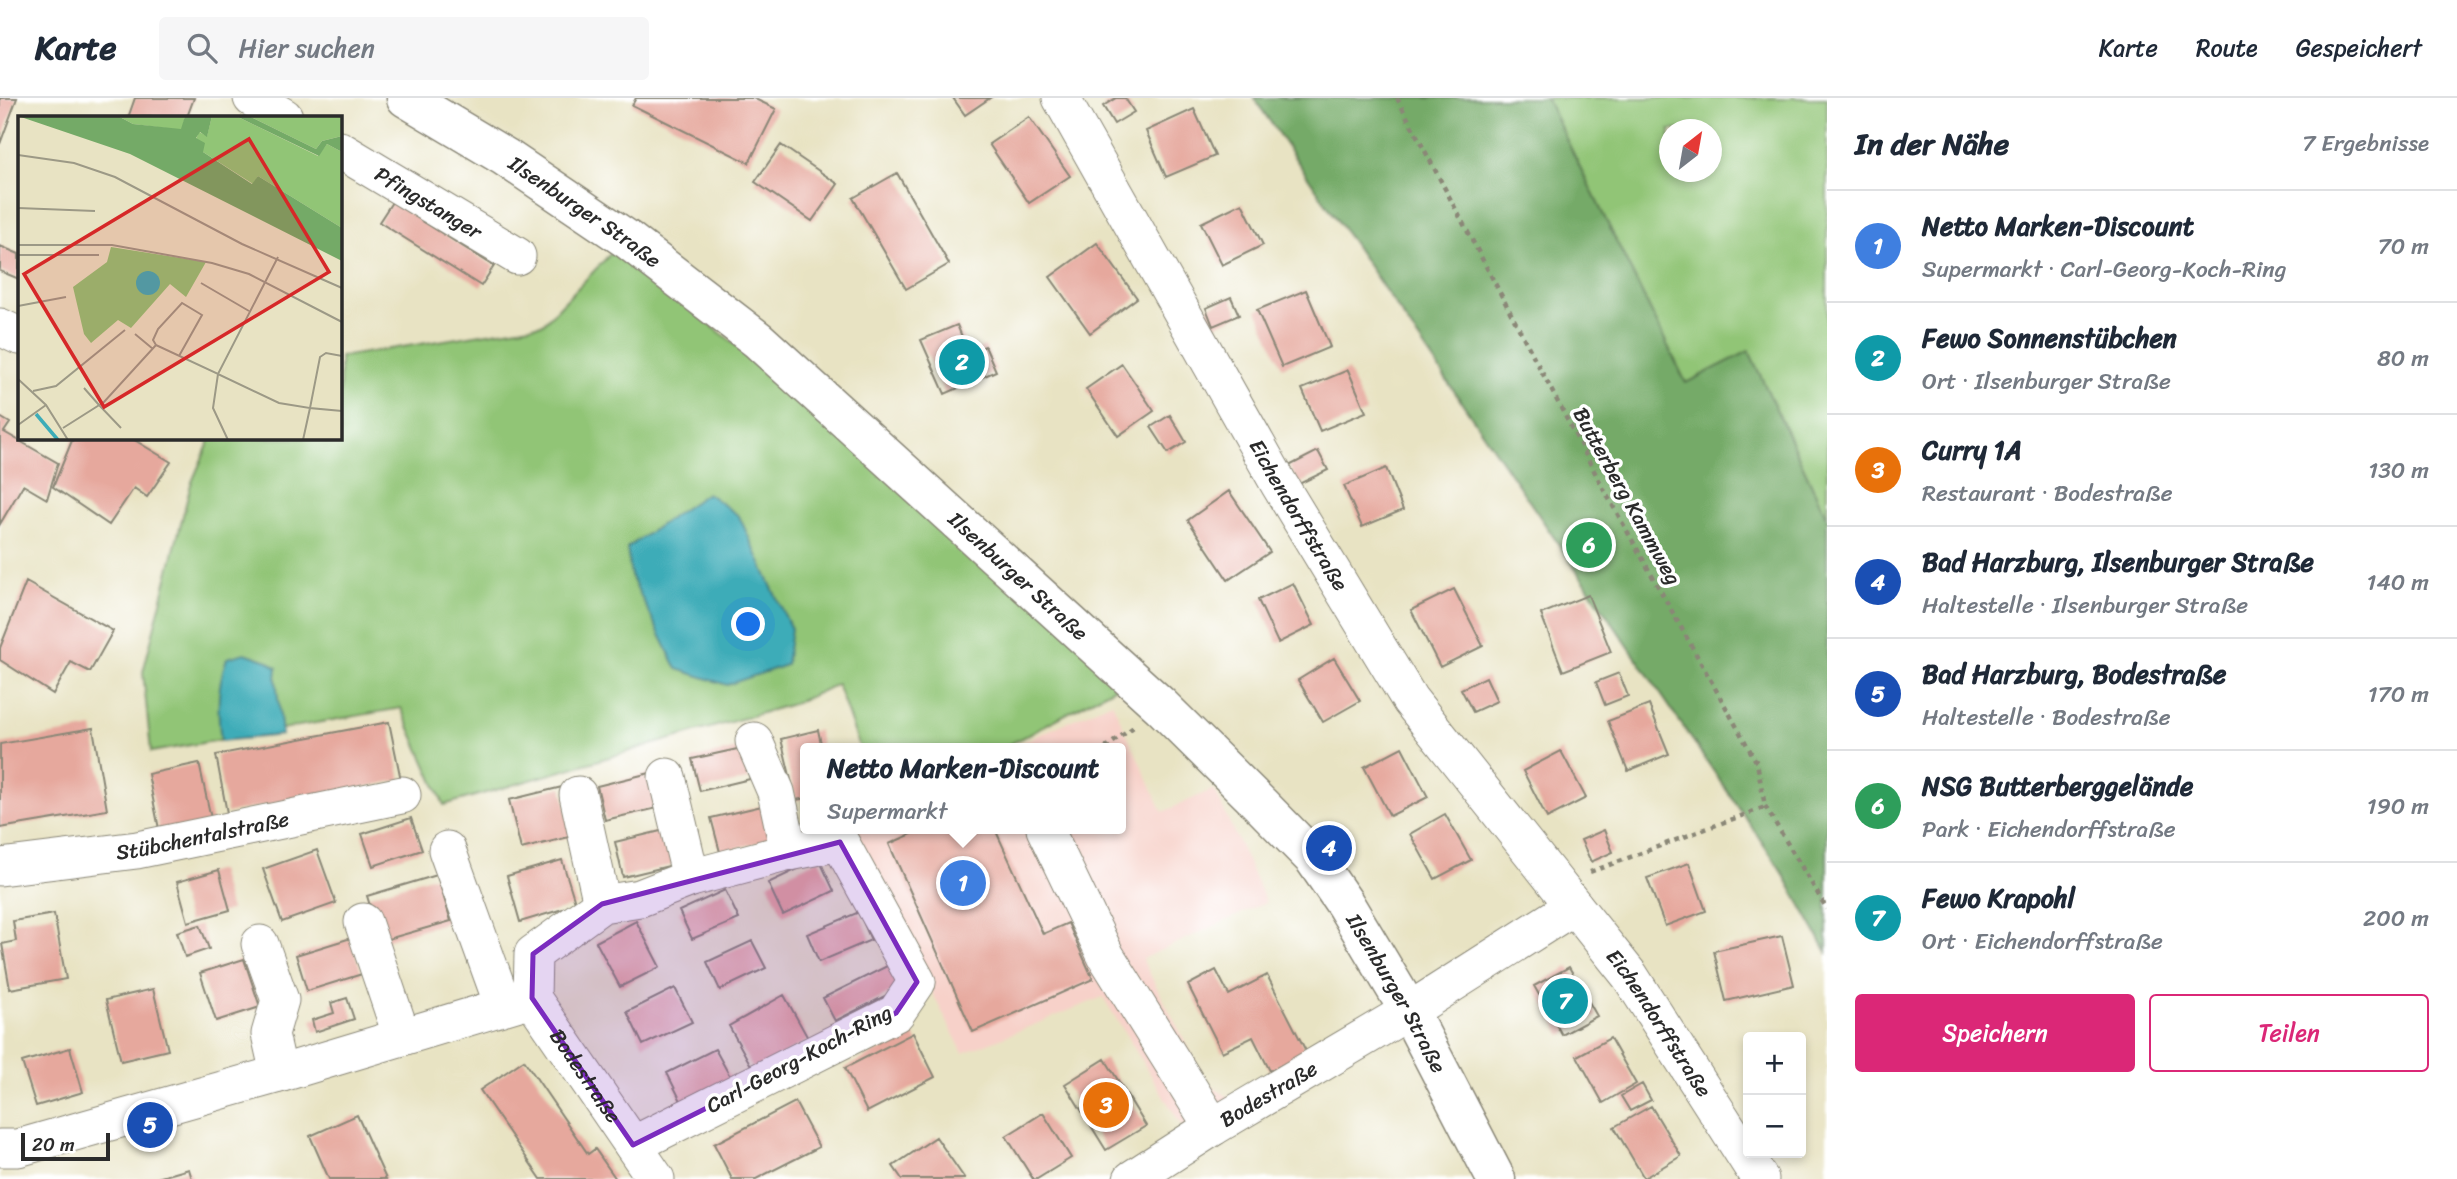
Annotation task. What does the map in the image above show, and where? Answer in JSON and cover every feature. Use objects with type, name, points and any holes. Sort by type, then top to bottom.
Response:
[{"type":"main road","name":"Ilsenburger Straße","points":[[407,98],[505,157],[628,240],[758,340],[1161,706],[1314,859],[1345,904],[1409,1011],[1496,1179]]},
{"type":"street","points":[[252,98],[282,116]]},
{"type":"street","name":"Eichendorffstraße","points":[[1061,98],[1279,484],[1410,699],[1637,986],[1760,1179]]},
{"type":"street","name":"Pfingstanger","points":[[341,151],[517,256]]},
{"type":"street","points":[[0,327],[18,336]]},
{"type":"street","points":[[754,741],[776,792],[789,852]]},
{"type":"street","points":[[667,777],[691,878]]},
{"type":"street","name":"Stübchentalstraße","points":[[0,867],[137,850],[402,795]]},
{"type":"street","points":[[578,795],[602,904]]},
{"type":"street","points":[[1047,834],[1106,956],[1213,1127]]},
{"type":"street","name":"Carl-Georg-Koch-Ring","points":[[518,1002],[533,954],[602,904],[640,898],[691,878],[789,852],[840,842],[917,982],[896,1013],[633,1145]]},
{"type":"street","name":"Bodestraße","points":[[447,850],[518,1002],[633,1145],[656,1179]]},
{"type":"street","points":[[1409,1011],[1565,896]]},
{"type":"street","points":[[363,922],[402,1037]]},
{"type":"street","points":[[260,944],[279,1000],[270,1034],[279,1074]]},
{"type":"street","points":[[0,1148],[18,1148],[279,1074],[518,1002]]},
{"type":"street","name":"Bodestraße","points":[[1132,1179],[1213,1127],[1409,1011]]},
{"type":"path","name":"Butterberg Kammweg","points":[[1397,98],[1608,497],[1757,763],[1765,807],[1827,909]]},
{"type":"path","points":[[1565,896],[1765,807]]},
{"type":"highlighted area","points":[[840,842],[917,982],[896,1013],[633,1145],[532,998],[533,954],[602,904]]},
{"type":"shaded area","points":[[1112,702],[1163,812],[1214,789],[1266,902],[1142,959],[1207,1083],[1233,1100],[1183,1128],[1103,997],[963,1053],[852,834],[1126,834],[1126,743],[1020,743]]},
{"type":"green space","points":[[1254,98],[1546,98],[1686,383],[1749,351],[1827,518],[1827,952],[1781,870]]},
{"type":"green space","points":[[1546,98],[1827,98],[1827,518],[1749,351],[1686,383]]},
{"type":"green space","points":[[615,249],[888,466],[1127,681],[1012,743],[858,743],[837,684],[796,703],[444,805],[401,708],[151,752],[143,672],[191,484],[211,439],[341,439],[341,357],[543,324]]},
{"type":"water","points":[[707,493],[739,516],[791,629],[786,665],[727,685],[677,669],[631,576],[627,548]]},
{"type":"water","points":[[245,653],[268,661],[277,668],[282,735],[221,741],[221,678],[227,658]]},
{"type":"building","points":[[0,98],[17,98],[0,144]]},
{"type":"building","points":[[135,98],[194,98],[187,116],[129,115]]},
{"type":"building","points":[[636,98],[753,98],[776,109],[749,163],[632,105]]},
{"type":"building","points":[[953,98],[990,98],[965,115]]},
{"type":"building","points":[[1116,98],[1125,98],[1134,112],[1114,124],[1103,106]]},
{"type":"building","points":[[1194,109],[1215,156],[1166,177],[1146,131]]},
{"type":"building","points":[[1029,117],[1070,176],[1029,203],[989,144]]},
{"type":"building","points":[[781,145],[838,184],[812,221],[755,182]]},
{"type":"building","points":[[897,173],[949,264],[906,289],[853,198]]},
{"type":"building","points":[[392,202],[494,266],[481,286],[379,222]]},
{"type":"building","points":[[1242,203],[1263,245],[1222,265],[1201,223]]},
{"type":"building","points":[[1097,243],[1137,298],[1090,333],[1050,277]]},
{"type":"building","points":[[0,246],[18,254],[18,279],[0,271]]},
{"type":"building","points":[[1306,290],[1330,347],[1282,367],[1257,310]]},
{"type":"building","points":[[1231,297],[1239,315],[1213,326],[1206,308]]},
{"type":"building","points":[[957,325],[969,353],[985,346],[996,371],[945,394],[921,340]]},
{"type":"building","points":[[1122,364],[1154,411],[1118,436],[1086,389]]},
{"type":"building","points":[[1348,370],[1366,412],[1320,431],[1302,389]]},
{"type":"building","points":[[1170,415],[1186,442],[1168,453],[1151,427]]},
{"type":"building","points":[[0,417],[10,423],[4,432],[58,463],[47,499],[23,485],[0,524]]},
{"type":"building","points":[[73,439],[133,439],[171,462],[147,497],[134,488],[109,525],[53,487]]},
{"type":"building","points":[[1318,451],[1328,470],[1299,484],[1289,466]]},
{"type":"building","points":[[1386,468],[1403,510],[1362,527],[1344,486]]},
{"type":"building","points":[[1229,491],[1270,552],[1228,580],[1188,520]]},
{"type":"building","points":[[26,582],[113,631],[90,672],[71,662],[53,694],[0,660],[0,648]]},
{"type":"building","points":[[1293,583],[1314,625],[1278,643],[1258,600]]},
{"type":"building","points":[[1454,589],[1483,646],[1440,667],[1411,610]]},
{"type":"building","points":[[1588,595],[1611,652],[1563,671],[1541,614]]},
{"type":"building","points":[[1334,658],[1360,701],[1323,722],[1298,680]]},
{"type":"building","points":[[1619,673],[1628,696],[1605,705],[1596,682]]},
{"type":"building","points":[[1486,677],[1497,701],[1473,712],[1461,689]]},
{"type":"building","points":[[1649,705],[1669,754],[1628,771],[1608,721]]},
{"type":"building","points":[[389,722],[401,780],[227,813],[216,755]]},
{"type":"building","points":[[93,728],[107,810],[0,828],[0,744]]},
{"type":"building","points":[[818,730],[821,743],[800,743],[800,799],[796,800],[781,739]]},
{"type":"building","points":[[1402,747],[1428,797],[1390,816],[1364,767]]},
{"type":"building","points":[[742,748],[750,779],[700,791],[692,759]]},
{"type":"building","points":[[1561,751],[1586,798],[1547,818],[1523,771]]},
{"type":"building","points":[[199,763],[212,823],[160,834],[148,774]]},
{"type":"building","points":[[654,772],[662,807],[605,820],[597,786]]},
{"type":"building","points":[[562,787],[573,836],[521,849],[509,800]]},
{"type":"building","points":[[766,805],[774,839],[720,852],[711,818]]},
{"type":"building","points":[[1445,814],[1471,860],[1435,879],[1410,834]]},
{"type":"building","points":[[411,818],[422,850],[373,866],[362,834]]},
{"type":"building","points":[[669,829],[677,864],[623,877],[615,842]]},
{"type":"building","points":[[1604,830],[1613,852],[1591,862],[1581,840]]},
{"type":"building","points":[[912,834],[997,834],[1043,934],[1068,923],[1093,979],[973,1032],[889,844]]},
{"type":"building","points":[[317,850],[336,903],[282,922],[263,869]]},
{"type":"building","points":[[819,859],[834,891],[783,915],[768,883]]},
{"type":"building","points":[[562,860],[576,905],[520,922],[507,876]]},
{"type":"building","points":[[1689,863],[1706,911],[1665,926],[1647,878]]},
{"type":"building","points":[[219,870],[230,910],[188,922],[177,882]]},
{"type":"building","points":[[437,875],[451,921],[381,941],[367,896]]},
{"type":"building","points":[[725,890],[739,919],[692,939],[679,911]]},
{"type":"building","points":[[859,912],[871,940],[819,962],[807,934]]},
{"type":"building","points":[[54,914],[66,979],[10,989],[2,944],[16,941],[13,921]]},
{"type":"building","points":[[636,921],[660,967],[620,987],[596,942]]},
{"type":"building","points":[[200,925],[209,949],[185,957],[177,932]]},
{"type":"building","points":[[1782,936],[1794,985],[1726,1001],[1714,951]]},
{"type":"building","points":[[351,938],[362,974],[307,991],[296,955]]},
{"type":"building","points":[[752,941],[766,968],[720,990],[707,962]]},
{"type":"building","points":[[244,959],[260,1007],[216,1021],[200,973]]},
{"type":"building","points":[[893,963],[905,986],[835,1021],[823,998]]},
{"type":"building","points":[[1569,967],[1597,1016],[1562,1035],[1534,986]]},
{"type":"building","points":[[1216,970],[1229,995],[1267,975],[1307,1053],[1270,1071],[1253,1037],[1222,1052],[1188,985]]},
{"type":"building","points":[[675,988],[692,1022],[643,1045],[627,1012]]},
{"type":"building","points":[[153,989],[168,1050],[121,1061],[106,1000]]},
{"type":"building","points":[[784,995],[809,1040],[754,1071],[729,1026]]},
{"type":"building","points":[[347,998],[354,1019],[315,1032],[312,1020],[334,1013],[331,1003]]},
{"type":"building","points":[[913,1033],[935,1077],[867,1112],[845,1068]]},
{"type":"building","points":[[1610,1038],[1636,1084],[1603,1103],[1577,1056]]},
{"type":"building","points":[[70,1048],[83,1092],[36,1106],[22,1062]]},
{"type":"building","points":[[715,1049],[732,1080],[683,1105],[667,1073]]},
{"type":"building","points":[[1105,1059],[1146,1126],[1106,1150],[1065,1084]]},
{"type":"building","points":[[524,1060],[588,1154],[595,1149],[616,1179],[541,1179],[480,1090]]},
{"type":"building","points":[[1642,1084],[1651,1100],[1630,1111],[1621,1096]]},
{"type":"building","points":[[795,1102],[819,1147],[756,1179],[732,1179],[714,1144]]},
{"type":"building","points":[[1651,1106],[1681,1156],[1644,1178],[1614,1127]]},
{"type":"building","points":[[1043,1113],[1071,1158],[1033,1179],[1006,1136]]},
{"type":"building","points":[[357,1115],[386,1179],[329,1179],[310,1136]]},
{"type":"building","points":[[936,1137],[965,1179],[902,1179],[893,1166]]},
{"type":"building","points":[[189,1169],[192,1179],[157,1179],[157,1178]]},
{"type":"place","name":"Fewo Sonnenstübchen","points":[[962,362]]},
{"type":"place","name":"NSG Butterberggelände","points":[[1589,545]]},
{"type":"place","name":"Bad Harzburg, Ilsenburger Straße","points":[[1329,848]]},
{"type":"place","name":"Netto Marken-Discount","points":[[963,883]]},
{"type":"place","name":"Fewo Krapohl","points":[[1565,1001]]},
{"type":"place","name":"Curry 1A","points":[[1106,1105]]},
{"type":"place","name":"Bad Harzburg, Bodestraße","points":[[150,1125]]}]
